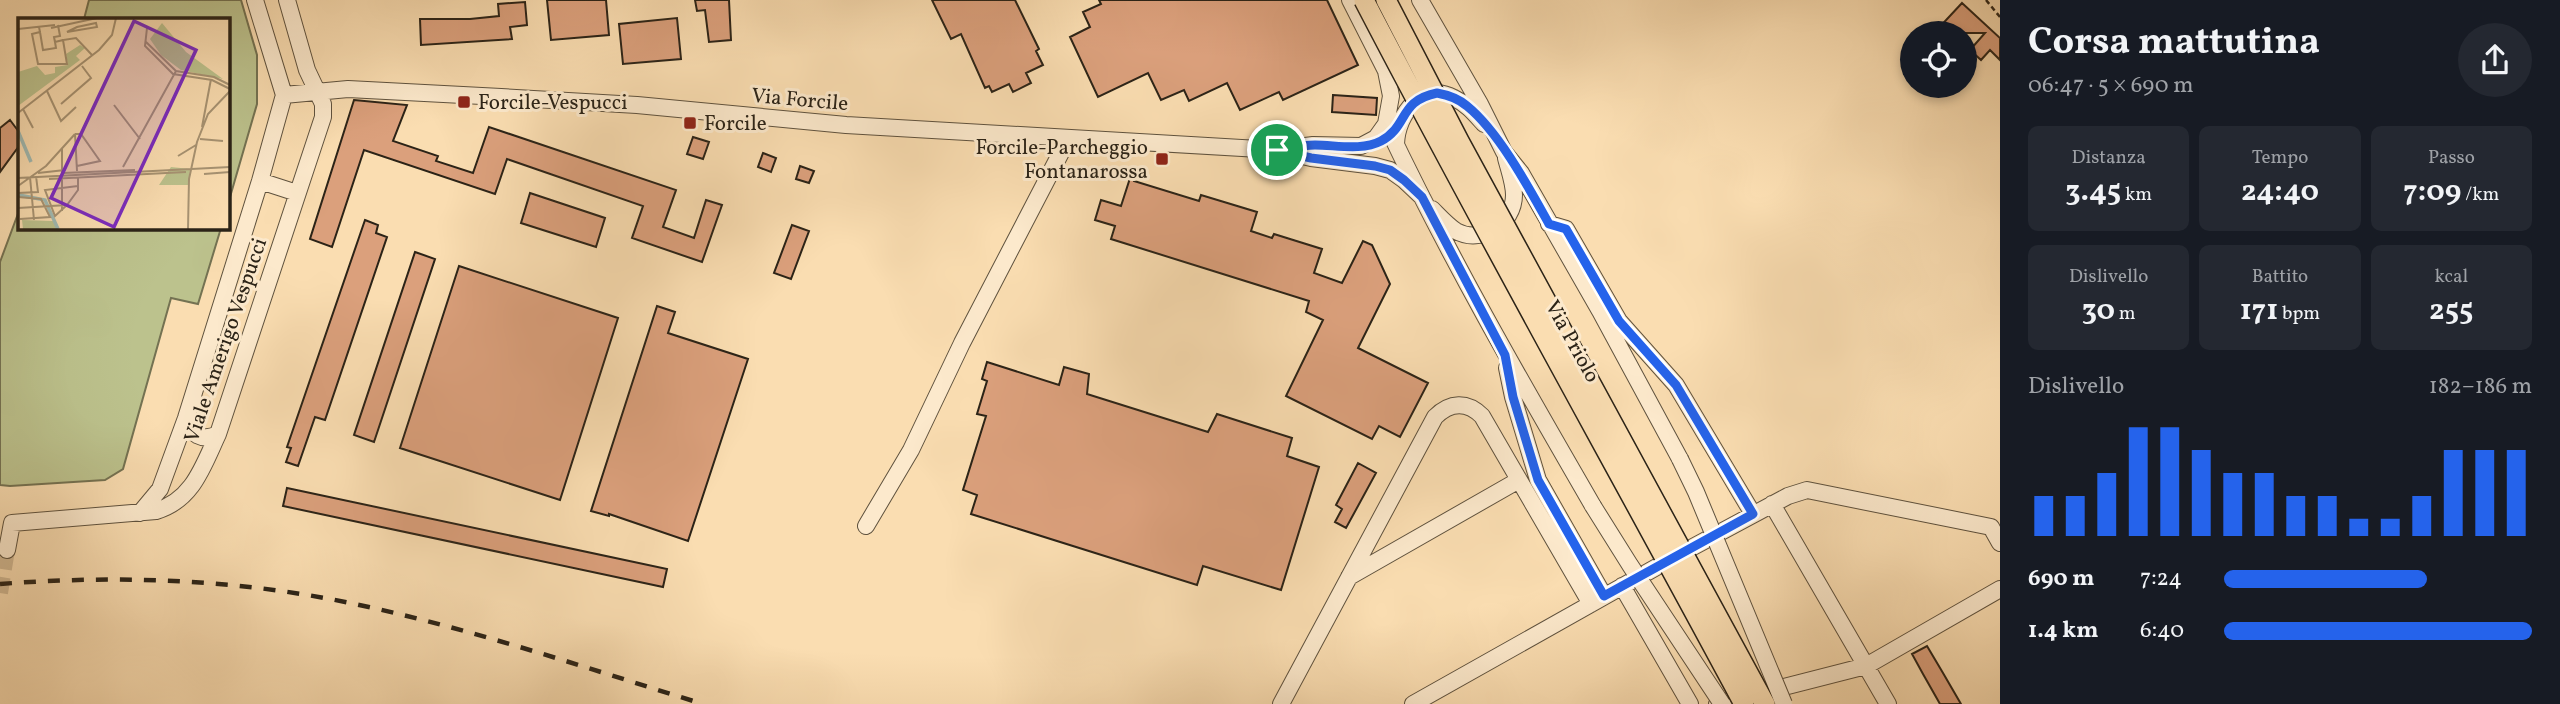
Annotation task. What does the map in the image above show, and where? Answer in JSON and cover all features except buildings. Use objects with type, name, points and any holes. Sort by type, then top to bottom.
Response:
[{"type":"main road","name":"Via Priolo","points":[[1364,0],[1445,157],[1619,470],[1755,702]]},
{"type":"main road","name":"Via Priolo","points":[[1386,0],[1755,702]]},
{"type":"street","points":[[140,513],[160,489],[186,418],[284,95],[256,0]]},
{"type":"street","name":"Viale Amerigo Vespucci","points":[[7,550],[12,523],[140,513],[171,507],[181,499],[200,474],[218,434],[323,117],[323,104],[307,70],[287,0]]},
{"type":"street","points":[[1350,0],[1386,71],[1391,96],[1393,132],[1423,200],[1505,355],[1593,506],[1719,704],[1755,702],[1866,666],[2000,589]]},
{"type":"street","points":[[1277,150],[1390,170],[1404,180],[1454,230],[1464,234],[1482,235],[1496,229],[1505,220],[1512,207],[1514,195],[1501,146],[1420,0]]},
{"type":"street","name":"Via Forcile","points":[[284,95],[348,89],[637,105],[846,125],[1277,150]]},
{"type":"street","points":[[1277,150],[1313,145],[1361,146],[1393,132],[1403,114],[1423,96],[1437,93],[1452,96],[1468,106],[1521,173],[1680,459],[1784,704]]},
{"type":"street","points":[[866,526],[911,450],[962,343],[1068,139]]},
{"type":"street","points":[[260,181],[297,192]]},
{"type":"street","points":[[1549,224],[1566,229],[1619,321],[1676,385],[1753,514]]},
{"type":"street","points":[[1505,355],[1513,397],[1538,480],[1597,600]]},
{"type":"street","points":[[1281,704],[1436,417],[1443,409],[1454,405],[1474,408],[1482,416],[1519,480],[1597,600]]},
{"type":"street","points":[[186,418],[193,434],[201,438],[218,434]]},
{"type":"street","points":[[1349,577],[1519,480]]},
{"type":"street","points":[[1413,704],[1753,514],[1807,491],[1995,528],[2000,543]]},
{"type":"street","points":[[1772,504],[1888,704]]},
{"type":"street","points":[[1678,555],[1755,702]]},
{"type":"street","points":[[1622,586],[1690,704]]},
{"type":"path","points":[[1986,0],[2000,17]]},
{"type":"green space","points":[[89,0],[241,0],[257,55],[257,104],[229,201],[229,18],[84,18]]},
{"type":"green space","points":[[18,214],[18,229],[221,229],[198,304],[171,298],[123,469],[105,480],[0,485],[0,262]]},
{"type":"tunnel","points":[[0,593],[7,550]]},
{"type":"railway","points":[[0,584],[88,580],[176,581],[307,595],[395,613],[484,636],[703,704]]},
{"type":"place","name":"Forcile-Vespucci","points":[[464,102]]},
{"type":"place","name":"Forcile","points":[[690,123]]},
{"type":"place","name":"Forcile-Parcheggio Fontanarossa","points":[[1162,159]]},
{"type":"route","points":[[1437,93],[1452,96],[1468,106],[1521,173],[1549,224],[1566,229],[1619,321],[1676,385],[1753,514],[1604,596],[1538,480],[1513,397],[1505,355],[1422,197],[1390,170],[1277,150],[1313,145],[1376,144],[1398,127],[1403,114],[1423,96],[1437,93]]}]
